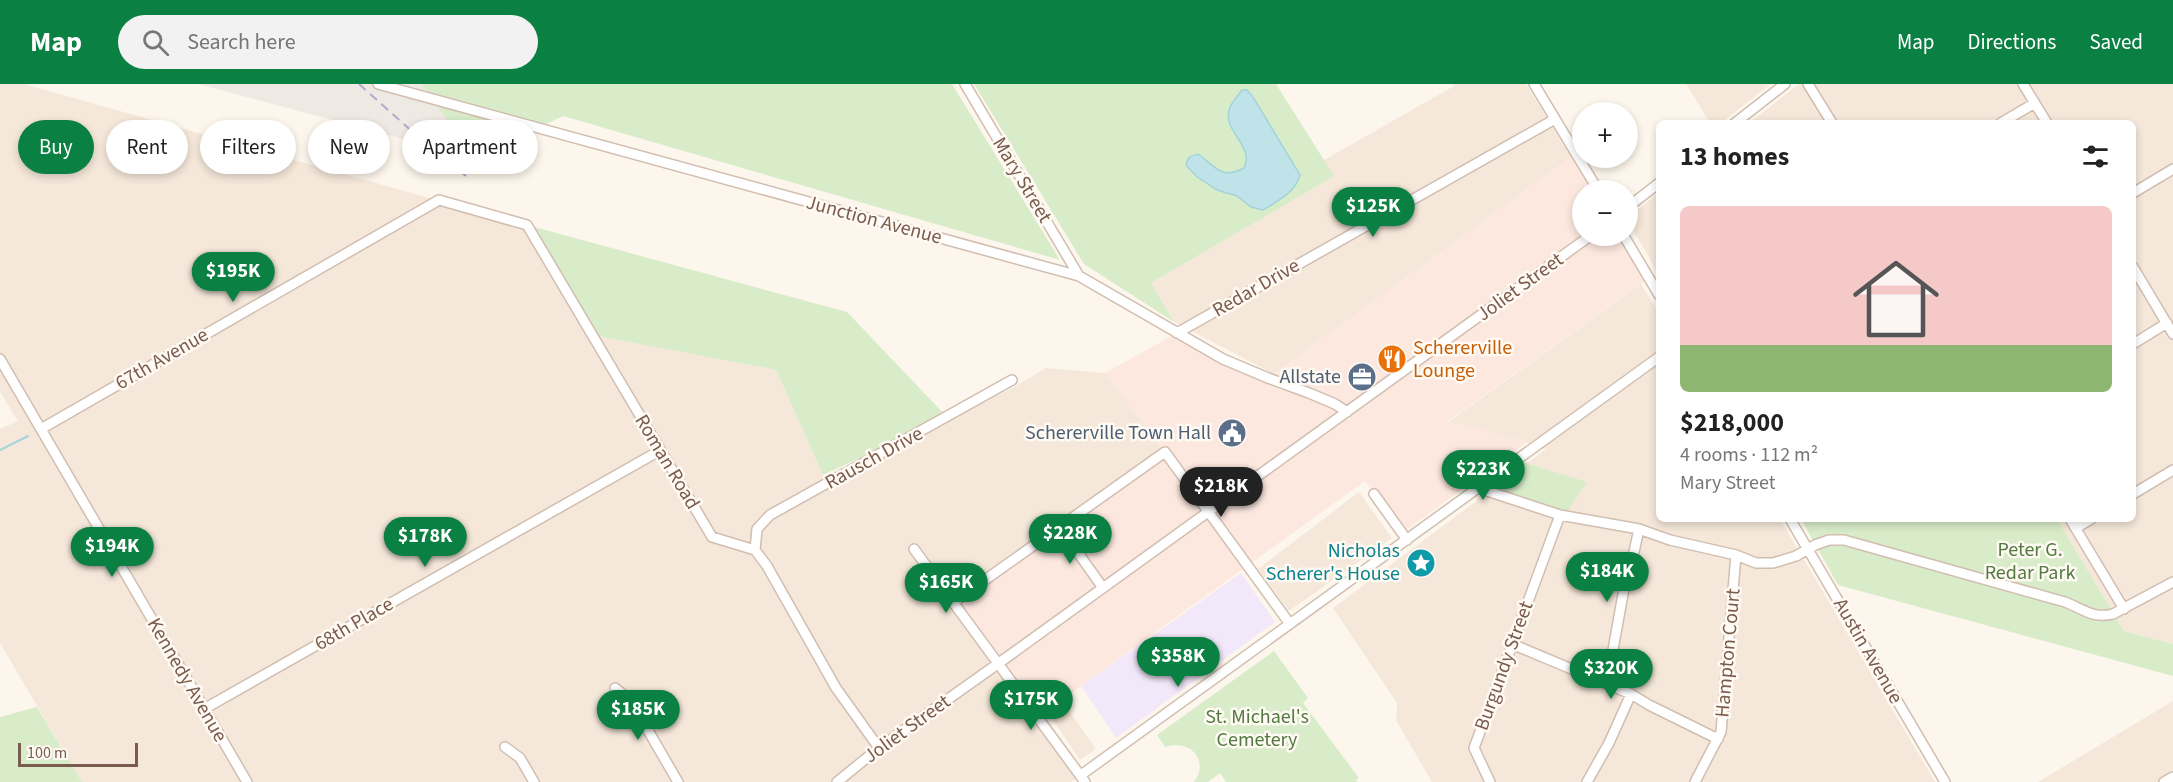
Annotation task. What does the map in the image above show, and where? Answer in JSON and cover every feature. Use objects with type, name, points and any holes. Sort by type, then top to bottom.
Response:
[{"type":"street","name":"Junction Avenue","points":[[378,84],[1079,276],[1223,359],[1335,404],[1347,412]]},
{"type":"street","name":"Mary Street","points":[[965,84],[1079,276]]},
{"type":"street","points":[[1534,84],[1592,180]]},
{"type":"street","points":[[1739,120],[1785,84]]},
{"type":"street","points":[[1808,84],[1830,120]]},
{"type":"street","points":[[2024,84],[2045,120]]},
{"type":"street","points":[[2006,120],[2035,103]]},
{"type":"street","name":"Redar Drive","points":[[1177,333],[1555,119]]},
{"type":"street","points":[[2136,191],[2173,169]]},
{"type":"street","points":[[1638,199],[1656,185]]},
{"type":"street","name":"67th Avenue","points":[[41,429],[439,200]]},
{"type":"street","name":"Roman Road","points":[[439,200],[527,225],[712,537],[755,550]]},
{"type":"street","name":"Joliet Street","points":[[837,782],[879,748],[1576,246]]},
{"type":"street","points":[[1630,246],[1656,290]]},
{"type":"street","points":[[2136,272],[2173,334]]},
{"type":"street","points":[[2136,342],[2167,323]]},
{"type":"street","name":"Kennedy Avenue","points":[[0,359],[247,782]]},
{"type":"street","points":[[914,549],[1083,779],[1290,624],[1656,359]]},
{"type":"street","name":"Rausch Drive","points":[[755,550],[757,529],[770,516],[1012,380]]},
{"type":"street","name":"68th Place","points":[[204,709],[660,451]]},
{"type":"street","points":[[954,602],[1165,452],[1290,624]]},
{"type":"street","points":[[2136,492],[2173,470]]},
{"type":"street","points":[[1478,488],[1560,515],[1639,529],[1670,540],[1736,555],[1756,563],[1773,563],[1796,556],[1829,540],[1844,540],[2065,602],[2092,615],[2103,617],[2124,609],[2173,582]]},
{"type":"street","points":[[1374,494],[1407,540]]},
{"type":"street","name":"Burgundy Street","points":[[1490,782],[1474,748],[1560,515]]},
{"type":"street","name":"Austin Avenue","points":[[1792,522],[1943,781]]},
{"type":"street","points":[[2072,522],[2124,609]]},
{"type":"street","points":[[2076,528],[2086,522]]},
{"type":"street","points":[[1059,526],[1103,588]]},
{"type":"street","points":[[1607,683],[1624,583],[1632,561],[1639,529]]},
{"type":"street","points":[[755,550],[767,566],[836,688],[879,748]]},
{"type":"street","name":"Hampton Court","points":[[1695,782],[1721,732],[1736,555]]},
{"type":"street","points":[[1512,644],[1631,694],[1718,739]]},
{"type":"street","points":[[615,688],[631,701],[678,782]]},
{"type":"street","points":[[1587,782],[1609,743],[1631,694]]},
{"type":"street","points":[[505,747],[520,758],[534,782]]},
{"type":"street","points":[[2164,782],[2173,777]]},
{"type":"shaded area","points":[[0,84],[24,84],[152,120],[106,120],[106,174],[188,174],[188,130],[200,133],[200,174],[296,174],[296,160],[308,164],[308,174],[344,174],[522,224],[592,335],[776,370],[827,484],[947,417],[1009,390],[1046,368],[1105,373],[1165,452],[954,602],[1081,775],[1071,782],[82,782],[0,643],[0,429],[18,421],[0,392]]},
{"type":"shaded area","points":[[198,84],[421,84],[447,120],[402,120],[402,138],[390,135],[390,120],[333,120]]},
{"type":"shaded area","points":[[1453,84],[1526,84],[1571,157],[1274,374],[1174,322],[1151,283],[1333,176],[1324,160],[1454,86]]},
{"type":"shaded area","points":[[1686,84],[1771,84],[1725,120],[1708,120]]},
{"type":"shaded area","points":[[1799,84],[2173,84],[2173,644],[2124,631],[2059,522],[2136,522],[2136,120],[1753,120]]},
{"type":"shaded area","points":[[1571,157],[1572,168],[1578,168],[1586,180],[1572,180],[1572,246],[1630,246],[1649,278],[1448,421],[1527,442],[1402,533],[1365,481],[1038,717],[954,602],[1164,452],[1105,373],[1177,333],[1268,378]]},
{"type":"shaded area","points":[[1656,195],[1656,270],[1638,238],[1638,209]]},
{"type":"shaded area","points":[[1641,284],[1656,309],[1656,522],[1782,522],[1935,782],[1432,782],[1396,720],[1397,703],[1333,608],[1546,449],[1448,422]]},
{"type":"shaded area","points":[[1359,492],[1392,538],[1289,611],[1258,569]]},
{"type":"shaded area","points":[[1241,573],[1275,622],[1116,738],[1081,686]]},
{"type":"shaded area","points":[[2173,701],[2173,782],[2038,782]]},
{"type":"shaded area","points":[[1066,706],[1096,749],[1080,760],[1051,717]]},
{"type":"green space","points":[[421,84],[952,84],[1060,260],[563,116],[538,128],[538,120],[447,120]]},
{"type":"green space","points":[[974,84],[1276,84],[1334,176],[1151,283],[1174,322],[1084,264]]},
{"type":"green space","points":[[527,225],[847,312],[947,417],[823,475],[776,370],[592,335]]},
{"type":"green space","points":[[1516,460],[1587,482],[1564,516],[1478,488]]},
{"type":"green space","name":"Peter G. Redar Park","points":[[1803,522],[2059,522],[2124,631],[2173,644],[2173,676],[1838,585]]},
{"type":"green space","name":"St. Michael's Cemetery","points":[[1274,651],[1308,698],[1303,703],[1359,778],[1357,782],[1226,782],[1220,773],[1208,782],[1194,782],[1200,766],[1195,753],[1182,746],[1165,747],[1157,735]]},
{"type":"green space","points":[[37,707],[82,782],[0,782],[0,717]]},
{"type":"water","points":[[1242,90],[1247,90],[1253,97],[1300,175],[1290,191],[1263,210],[1251,207],[1237,196],[1217,190],[1196,176],[1186,165],[1190,157],[1198,154],[1224,172],[1230,173],[1244,168],[1246,160],[1243,146],[1228,118],[1231,105]]},
{"type":"waterway","points":[[0,450],[28,436]]},
{"type":"railway","points":[[359,84],[443,159],[466,176]]},
{"type":"place","name":"Schererville Lounge","points":[[1392,359]]},
{"type":"place","name":"Allstate","points":[[1362,377]]},
{"type":"place","name":"Schererville Town Hall","points":[[1232,433]]},
{"type":"place","name":"Nicholas Scherer's House","points":[[1421,563]]}]
